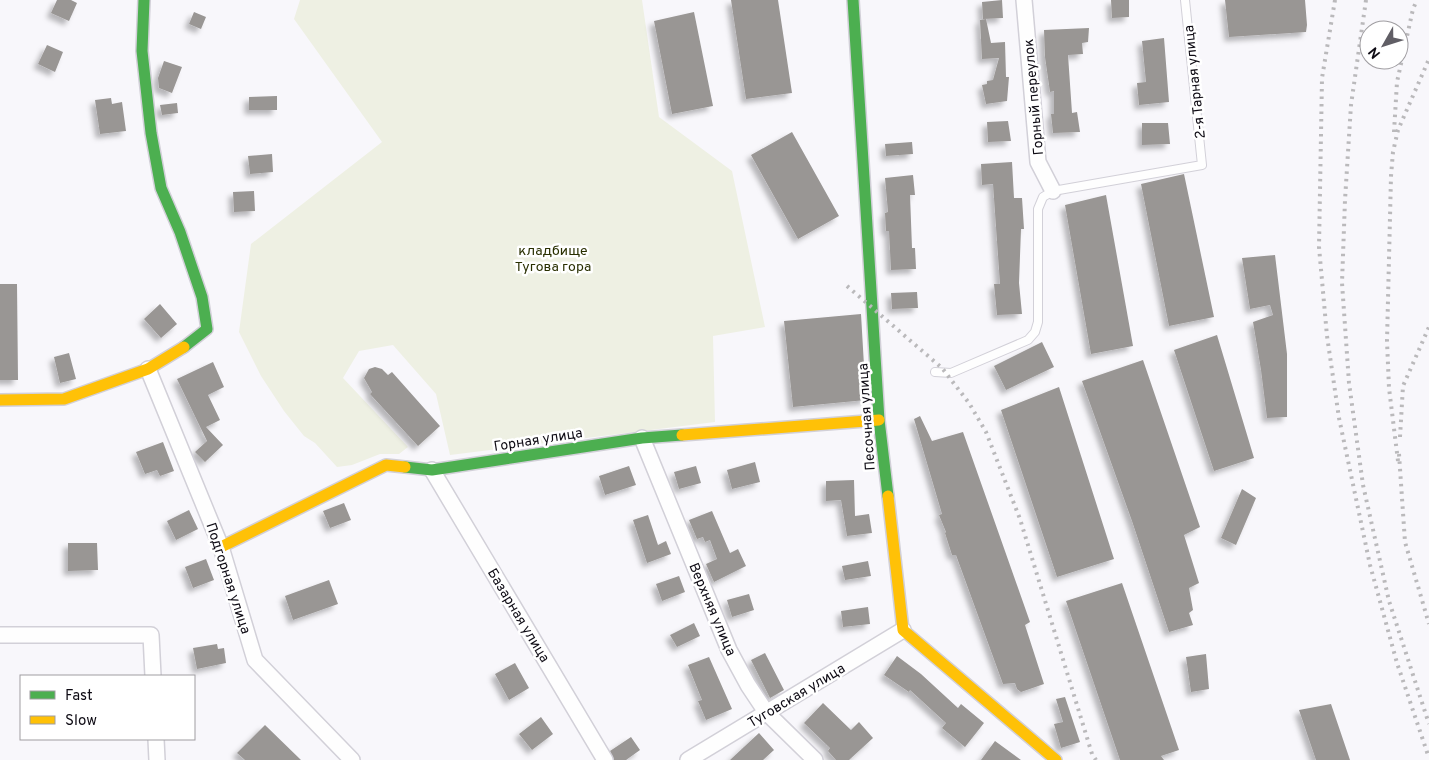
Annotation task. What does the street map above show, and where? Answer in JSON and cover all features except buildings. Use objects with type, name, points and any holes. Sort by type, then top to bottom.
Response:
[{"type":"street","points":[[0,400],[64,399],[148,369],[180,350],[207,329],[202,297],[180,232],[161,188],[151,133],[142,51],[144,0]]},
{"type":"street","name":"Песочная улица","points":[[853,0],[878,379],[878,420],[903,630]]},
{"type":"street","name":"Горный переулок","points":[[1024,0],[1038,162],[1053,191]]},
{"type":"street","name":"Подгорная улица","points":[[148,369],[221,547],[255,660],[352,760]]},
{"type":"street","name":"Горная улица","points":[[221,547],[386,464],[432,470],[642,438],[878,420]]},
{"type":"street","name":"Верхняя улица","points":[[642,438],[730,650],[748,685],[766,712],[815,760]]},
{"type":"street","name":"Базарная улица","points":[[432,470],[605,760]]},
{"type":"street","points":[[903,630],[1056,760]]},
{"type":"street","name":"Туговская улица","points":[[688,760],[903,630]]},
{"type":"street","points":[[0,635],[152,634],[153,675]]},
{"type":"street","points":[[156,740],[157,760]]},
{"type":"lane","name":"2-я Тарная улица","points":[[1053,191],[1202,165],[1185,0]]},
{"type":"lane","points":[[935,372],[951,373],[1028,340],[1036,332],[1038,322],[1038,209],[1043,197],[1053,191]]},
{"type":"green space","name":"кладбище Тугова гора","points":[[300,0],[642,0],[659,117],[732,171],[765,327],[713,336],[715,422],[450,455],[436,394],[393,345],[359,351],[343,378],[408,447],[399,454],[380,454],[352,465],[337,467],[315,443],[304,436],[284,411],[261,376],[239,332],[251,244],[382,142],[294,19]]},
{"type":"railway","points":[[1335,0],[1322,78],[1319,247],[1327,336],[1339,418],[1370,565],[1397,663],[1429,758]]},
{"type":"railway","points":[[1366,0],[1351,105],[1345,200],[1342,283],[1349,383],[1363,485],[1389,601],[1429,724]]},
{"type":"railway","points":[[1394,132],[1397,82],[1413,9],[1417,0]]},
{"type":"railway","points":[[1398,461],[1389,388],[1387,341],[1391,176],[1393,152],[1398,130],[1429,59]]},
{"type":"railway","points":[[847,286],[942,368],[969,403],[986,432],[1020,519],[1092,754],[1096,760]]},
{"type":"railway","points":[[1400,437],[1403,386],[1429,327]]},
{"type":"railway","points":[[1399,454],[1405,542],[1429,624]]},
{"type":"traffic: fast","points":[[144,0],[142,51],[151,133],[161,188],[180,232],[202,297],[207,329],[184,347]]},
{"type":"traffic: fast","points":[[853,0],[879,420],[888,496]]},
{"type":"traffic: fast","points":[[405,467],[432,470],[642,438],[682,435]]},
{"type":"traffic: slow","points":[[0,400],[64,399],[148,369],[184,347]]},
{"type":"traffic: slow","points":[[682,435],[879,420]]},
{"type":"traffic: slow","points":[[221,547],[386,465],[405,467]]},
{"type":"traffic: slow","points":[[888,496],[903,630],[1056,760]]}]
